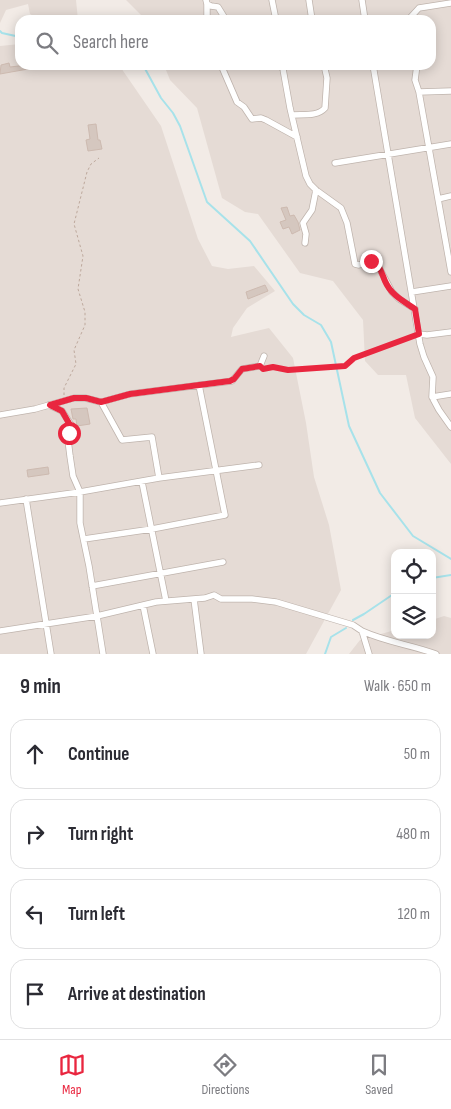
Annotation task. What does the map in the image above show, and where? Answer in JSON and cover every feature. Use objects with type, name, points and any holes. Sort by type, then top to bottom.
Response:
[{"type":"street","points":[[272,0],[275,15]]},
{"type":"street","points":[[309,0],[311,15]]},
{"type":"street","points":[[362,0],[364,15]]},
{"type":"street","points":[[206,2],[207,15]]},
{"type":"street","points":[[206,2],[211,6],[218,7],[223,15]]},
{"type":"street","points":[[413,15],[419,8],[451,3]]},
{"type":"street","points":[[223,70],[237,102],[244,107],[252,118],[266,120],[297,137]]},
{"type":"street","points":[[283,70],[306,176],[316,190],[336,203],[344,214],[355,264],[359,265],[375,260],[392,292],[415,309]]},
{"type":"street","points":[[292,115],[314,114],[322,112],[325,108],[327,78],[325,70]]},
{"type":"street","points":[[374,70],[419,334],[424,357],[434,376],[432,397],[451,426]]},
{"type":"street","points":[[416,70],[415,80],[419,92],[438,199],[448,240],[451,272]]},
{"type":"street","points":[[419,92],[451,91]]},
{"type":"street","points":[[335,163],[451,144]]},
{"type":"street","points":[[305,243],[306,234],[303,223],[312,210],[316,190]]},
{"type":"street","points":[[438,199],[451,196]]},
{"type":"street","points":[[412,292],[451,286]]},
{"type":"street","points":[[419,334],[451,332]]},
{"type":"street","points":[[0,415],[74,398],[86,398],[101,402],[130,394],[232,381],[242,369],[260,366],[264,356]]},
{"type":"street","points":[[84,539],[152,529],[225,515],[199,385]]},
{"type":"street","points":[[432,397],[451,394]]},
{"type":"street","points":[[101,402],[122,440],[152,437],[159,478]]},
{"type":"street","points":[[50,405],[62,411],[70,425],[68,440],[70,456],[73,476],[80,492],[80,523],[103,654]]},
{"type":"street","points":[[0,503],[80,492],[159,478],[258,465]]},
{"type":"street","points":[[142,482],[166,601]]},
{"type":"street","points":[[26,499],[51,654]]},
{"type":"street","points":[[92,586],[223,562]]},
{"type":"street","points":[[0,631],[97,616],[166,601],[214,596],[276,602],[353,625],[376,638],[436,654]]},
{"type":"street","points":[[194,599],[201,654]]},
{"type":"street","points":[[143,605],[153,654]]},
{"type":"street","points":[[362,631],[370,654]]},
{"type":"path","points":[[63,400],[64,388],[76,364],[74,350],[85,324],[85,312],[78,289],[83,256],[74,224],[87,172],[91,164],[99,158]]},
{"type":"path","points":[[260,366],[263,369],[273,367],[288,370],[345,366],[354,358],[419,334]]},
{"type":"shaded area","points":[[0,0],[76,0],[78,15],[32,15],[28,4],[6,10],[0,23]]},
{"type":"shaded area","points":[[126,0],[451,0],[451,464],[415,418],[406,375],[378,375],[365,361],[363,320],[333,281],[300,273],[258,214],[245,212],[222,198],[197,108],[170,80],[166,70],[436,70],[436,15],[141,15]]},
{"type":"shaded area","points":[[15,44],[15,70],[122,70],[161,126],[198,239],[212,266],[228,269],[254,266],[275,291],[247,308],[233,328],[231,337],[269,328],[293,358],[306,423],[314,477],[329,525],[341,590],[306,654],[0,654],[0,46]]},
{"type":"shaded area","points":[[444,616],[451,618],[451,654],[349,654],[360,640],[391,631],[391,639],[436,639],[436,619]]},
{"type":"building","points":[[9,63],[10,67],[15,66],[15,70],[22,70],[0,74],[1,65]]},
{"type":"building","points":[[96,124],[98,140],[100,140],[102,149],[88,151],[86,140],[90,139],[88,125]]},
{"type":"building","points":[[287,207],[290,216],[294,215],[298,222],[300,230],[292,234],[289,227],[283,229],[280,222],[286,220],[281,208]]},
{"type":"building","points":[[265,285],[268,291],[248,299],[246,292]]},
{"type":"building","points":[[87,408],[90,424],[77,426],[71,409]]},
{"type":"building","points":[[48,467],[49,474],[28,477],[27,470]]},
{"type":"waterway","points":[[0,31],[15,36]]},
{"type":"waterway","points":[[146,70],[161,98],[173,113],[180,126],[207,202],[250,241],[293,304],[304,315],[321,325],[331,342],[349,426],[380,493],[413,536],[451,559]]},
{"type":"waterway","points":[[436,577],[451,575]]},
{"type":"waterway","points":[[353,620],[394,594]]},
{"type":"waterway","points":[[325,654],[331,637],[346,628]]},
{"type":"route","points":[[69,433],[71,429],[69,421],[62,411],[50,405],[74,398],[94,399],[101,402],[130,394],[232,381],[242,369],[260,366],[263,369],[273,367],[288,370],[345,366],[354,358],[419,334],[415,309],[392,292],[378,264],[374,260],[371,261]]}]
